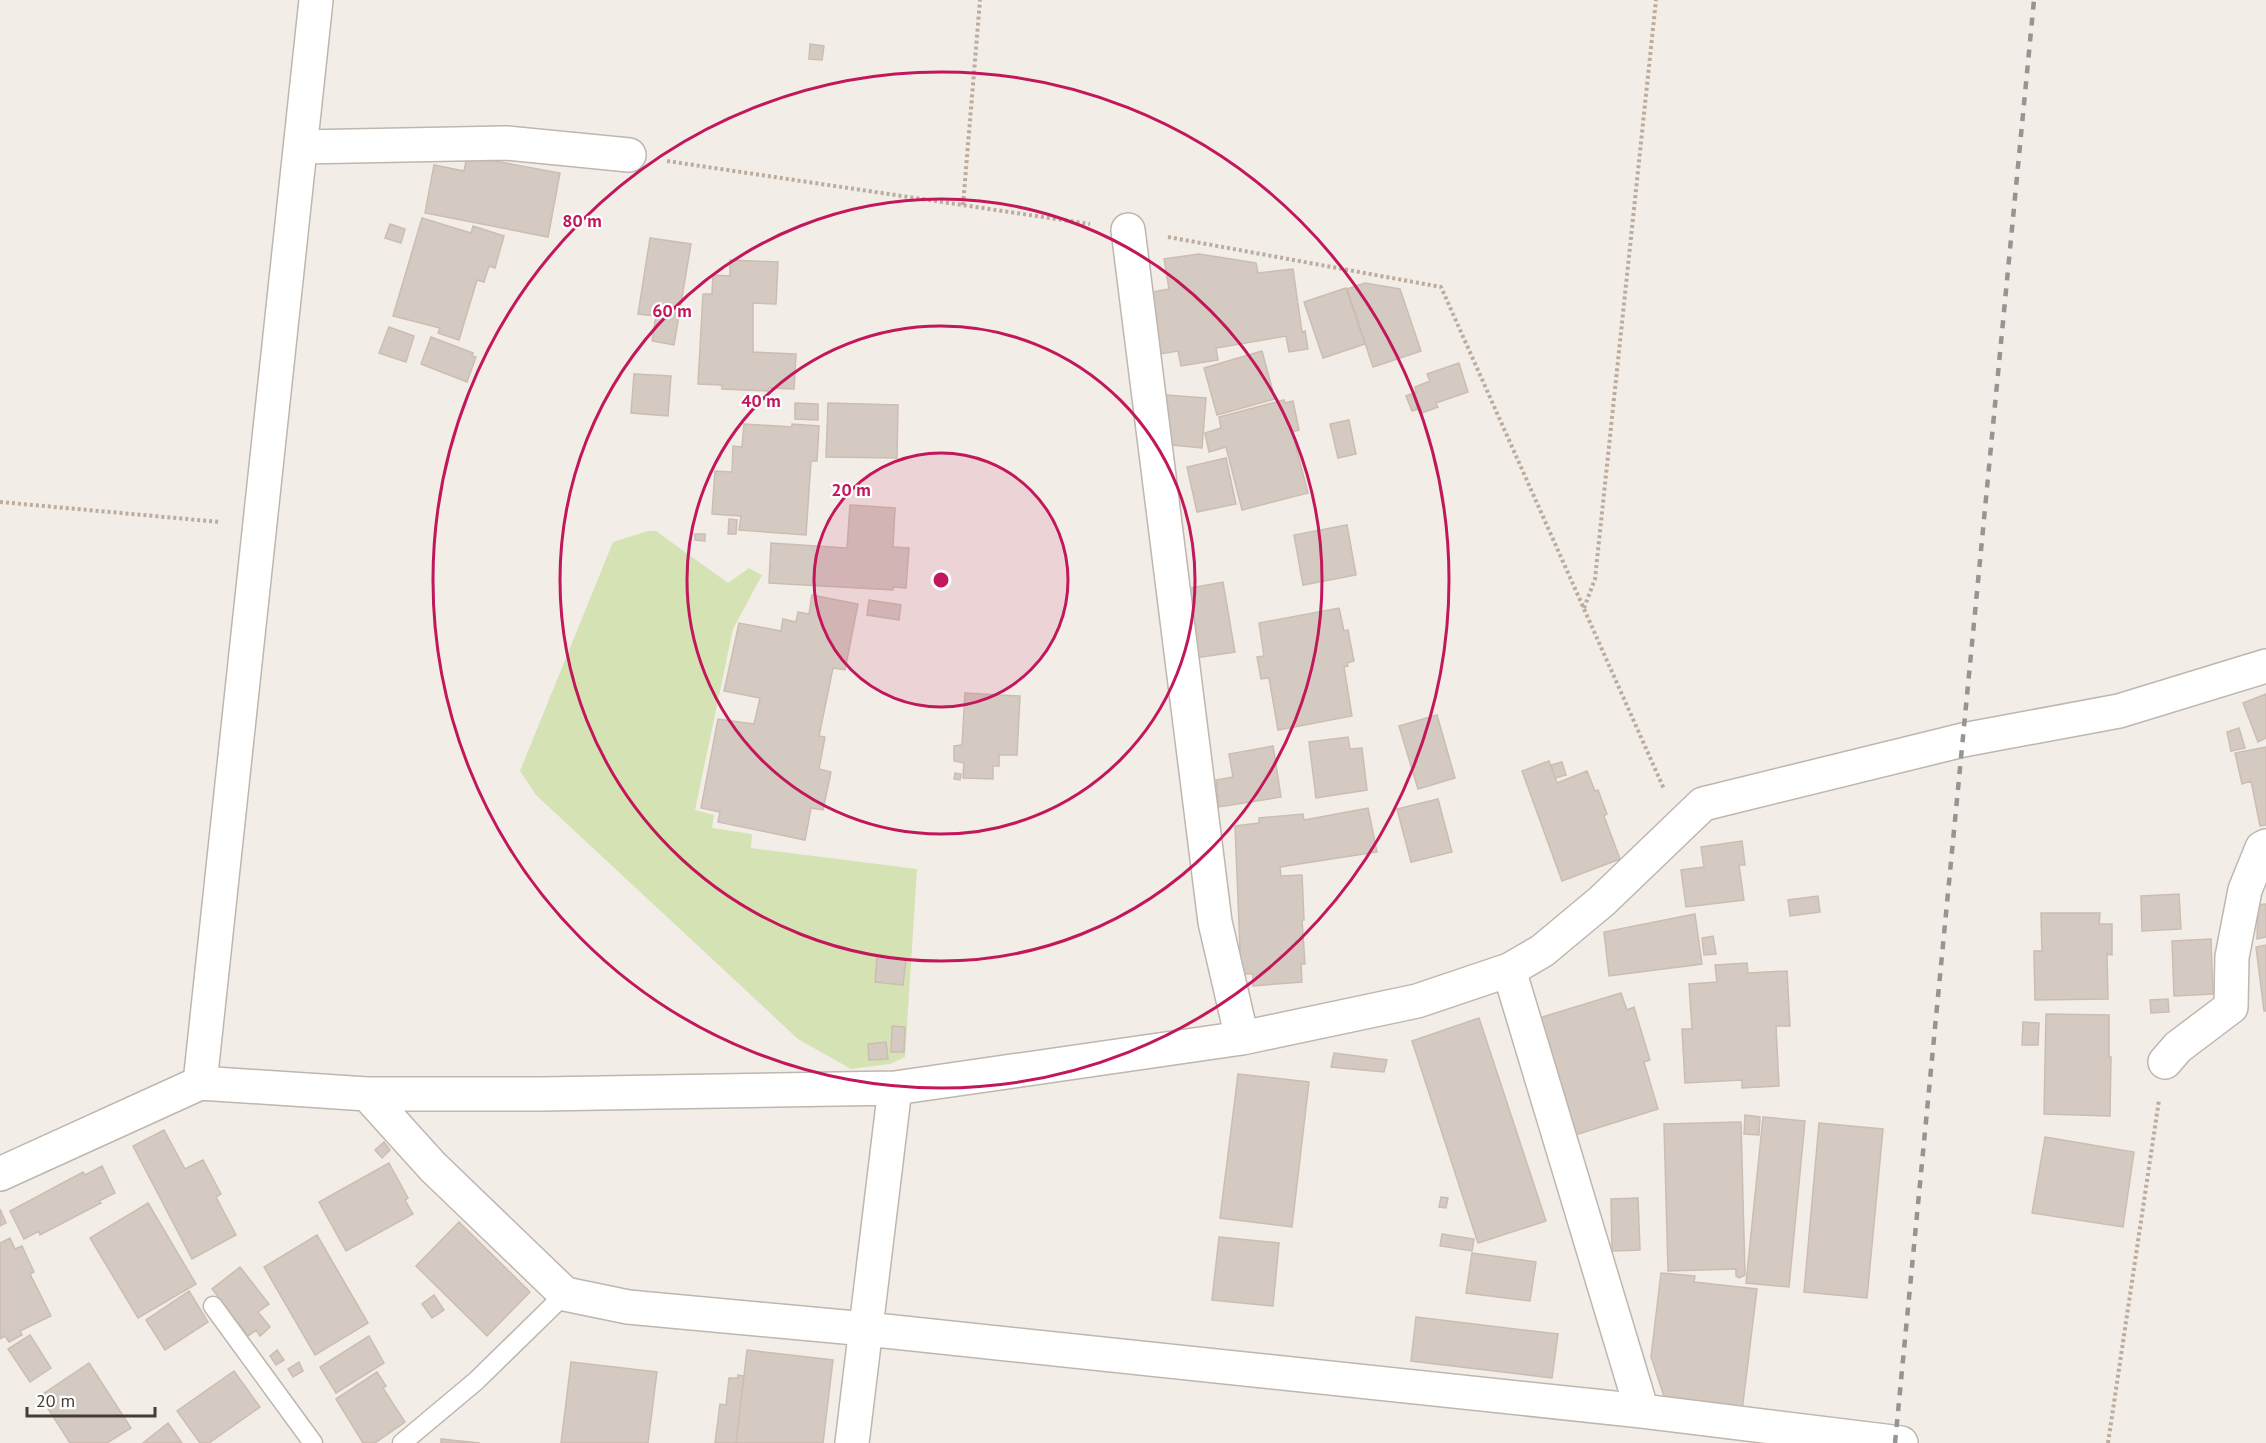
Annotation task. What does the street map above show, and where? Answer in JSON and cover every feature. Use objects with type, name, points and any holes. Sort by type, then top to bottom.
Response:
[{"type":"street","points":[[200,1083],[315,0]]},
{"type":"street","points":[[301,147],[506,143],[629,155]]},
{"type":"street","points":[[1128,230],[1215,922],[1242,1038]]},
{"type":"street","points":[[0,1174],[200,1083],[368,1094],[542,1094],[895,1088],[1242,1038],[1417,1001],[1509,970],[1542,951],[1602,901],[1703,804],[1963,740],[2120,711],[2266,666]]},
{"type":"street","points":[[2165,1062],[2178,1047],[2231,1007],[2232,957],[2245,890],[2262,848],[2266,846]]},
{"type":"street","points":[[1509,970],[1642,1411]]},
{"type":"street","points":[[852,1443],[895,1088]]},
{"type":"street","points":[[368,1094],[433,1167],[566,1294],[627,1307],[866,1329],[1642,1411],[1901,1443]]},
{"type":"lane","points":[[402,1443],[476,1381],[566,1294]]},
{"type":"lane","points":[[213,1306],[313,1443]]},
{"type":"path","points":[[963,205],[980,0]]},
{"type":"path","points":[[1584,609],[1595,579],[1656,0]]},
{"type":"path","points":[[629,155],[1128,230],[1441,287],[1680,825]]},
{"type":"path","points":[[0,502],[260,525]]},
{"type":"path","points":[[2108,1443],[2165,1062]]},
{"type":"green space","points":[[648,531],[656,531],[728,583],[749,568],[762,575],[733,629],[695,810],[714,815],[712,828],[752,834],[751,848],[917,869],[905,1057],[890,1064],[851,1069],[798,1039],[536,795],[520,771],[613,542]]},
{"type":"building","points":[[810,44],[824,46],[822,60],[809,59]]},
{"type":"building","points":[[467,156],[560,173],[548,237],[425,213],[434,165],[464,171]]},
{"type":"building","points":[[422,218],[471,233],[473,226],[504,236],[495,268],[489,266],[484,282],[477,280],[459,340],[438,333],[440,328],[393,316]]},
{"type":"building","points":[[390,224],[405,229],[401,243],[385,238]]},
{"type":"building","points":[[650,238],[691,244],[674,345],[652,341],[656,316],[638,314]]},
{"type":"building","points":[[1199,254],[1256,263],[1258,273],[1293,269],[1302,332],[1305,331],[1308,349],[1289,352],[1286,336],[1216,348],[1218,360],[1181,366],[1178,351],[1161,354],[1152,292],[1169,289],[1164,259]]},
{"type":"building","points":[[730,260],[778,262],[776,304],[753,303],[753,352],[796,354],[794,389],[769,388],[768,391],[722,389],[722,385],[698,384],[703,294],[712,294],[713,275],[730,276]]},
{"type":"building","points":[[1365,283],[1400,289],[1421,351],[1373,367],[1347,289]]},
{"type":"building","points":[[1346,288],[1365,344],[1323,358],[1304,302]]},
{"type":"building","points":[[389,327],[414,336],[406,362],[379,353]]},
{"type":"building","points":[[431,337],[473,353],[472,356],[476,357],[467,382],[421,364]]},
{"type":"building","points":[[1262,351],[1275,399],[1217,415],[1204,368]]},
{"type":"building","points":[[1459,363],[1468,392],[1436,403],[1438,407],[1422,413],[1421,408],[1412,411],[1406,396],[1416,392],[1415,387],[1430,381],[1427,374]]},
{"type":"building","points":[[634,374],[671,376],[668,416],[631,413]]},
{"type":"building","points":[[1166,395],[1206,398],[1202,448],[1162,444]]},
{"type":"building","points":[[1284,400],[1285,403],[1293,401],[1299,430],[1292,432],[1308,493],[1242,510],[1226,447],[1209,452],[1205,433],[1221,428],[1219,417]]},
{"type":"building","points":[[795,403],[818,404],[818,420],[795,419]]},
{"type":"building","points":[[828,403],[898,405],[897,458],[826,457]]},
{"type":"building","points":[[1349,420],[1356,454],[1338,458],[1330,424]]},
{"type":"building","points":[[744,424],[819,426],[817,461],[811,461],[806,535],[739,530],[741,516],[712,514],[715,471],[732,472],[733,446],[742,447]]},
{"type":"building","points":[[1226,458],[1236,504],[1197,512],[1187,467]]},
{"type":"building","points":[[850,505],[895,508],[893,547],[909,548],[906,588],[893,587],[893,590],[769,583],[771,543],[847,548]]},
{"type":"building","points":[[729,519],[737,520],[736,534],[728,534]]},
{"type":"building","points":[[1347,525],[1356,575],[1303,585],[1294,535]]},
{"type":"building","points":[[695,534],[705,534],[705,541],[695,540]]},
{"type":"building","points":[[1223,582],[1235,652],[1195,658],[1184,589]]},
{"type":"building","points":[[812,595],[858,604],[845,670],[833,668],[819,736],[825,737],[819,769],[831,772],[823,810],[811,808],[805,840],[718,822],[720,812],[701,808],[718,719],[754,724],[760,698],[724,691],[739,623],[781,631],[783,619],[796,622],[798,612],[809,614]]},
{"type":"building","points":[[869,600],[901,605],[899,620],[867,615]]},
{"type":"building","points":[[1339,608],[1344,631],[1348,630],[1354,661],[1347,663],[1348,666],[1344,667],[1352,716],[1278,730],[1269,678],[1261,679],[1257,657],[1264,656],[1259,623]]},
{"type":"building","points":[[965,693],[1020,696],[1017,755],[999,755],[999,766],[993,766],[993,779],[963,778],[964,763],[954,761],[954,746],[962,745]]},
{"type":"building","points":[[2266,694],[2266,738],[2258,742],[2243,703]]},
{"type":"building","points":[[1437,715],[1455,778],[1418,789],[1399,726]]},
{"type":"building","points":[[2239,728],[2245,748],[2231,751],[2227,732]]},
{"type":"building","points":[[1348,737],[1350,749],[1362,748],[1367,790],[1316,798],[1309,742]]},
{"type":"building","points":[[1273,746],[1281,797],[1219,807],[1216,780],[1233,777],[1229,754]]},
{"type":"building","points":[[2266,747],[2266,825],[2260,826],[2251,781],[2242,784],[2235,753]]},
{"type":"building","points":[[1549,761],[1557,783],[1587,771],[1595,791],[1598,790],[1607,814],[1604,816],[1620,859],[1562,881],[1522,771]]},
{"type":"building","points":[[1562,762],[1566,775],[1555,778],[1551,765]]},
{"type":"building","points":[[955,773],[961,774],[960,780],[954,779]]},
{"type":"building","points":[[1438,799],[1452,852],[1411,862],[1397,809]]},
{"type":"building","points":[[1368,808],[1377,852],[1280,867],[1281,876],[1302,875],[1305,964],[1301,964],[1302,982],[1253,986],[1253,974],[1241,974],[1235,826],[1259,823],[1259,818],[1303,814],[1304,820]]},
{"type":"building","points":[[1742,841],[1745,865],[1739,865],[1744,900],[1686,907],[1681,870],[1704,867],[1701,847]]},
{"type":"building","points":[[2179,894],[2181,929],[2142,931],[2141,896]]},
{"type":"building","points":[[1818,896],[1820,912],[1790,916],[1788,900]]},
{"type":"building","points":[[2266,904],[2266,937],[2257,939],[2258,905]]},
{"type":"building","points":[[2041,913],[2100,913],[2099,924],[2112,924],[2112,955],[2107,954],[2108,999],[2035,1000],[2034,951],[2042,951]]},
{"type":"building","points":[[1695,914],[1702,964],[1609,976],[1604,932]]},
{"type":"building","points":[[1713,936],[1716,954],[1704,955],[1702,938]]},
{"type":"building","points":[[2211,939],[2213,994],[2174,996],[2172,941]]},
{"type":"building","points":[[2266,945],[2266,1011],[2264,1011],[2256,947]]},
{"type":"building","points":[[877,956],[906,959],[903,985],[875,982]]},
{"type":"building","points":[[1747,963],[1748,973],[1787,971],[1790,1026],[1776,1026],[1779,1086],[1742,1088],[1742,1080],[1685,1083],[1682,1029],[1692,1029],[1689,984],[1717,982],[1715,965]]},
{"type":"building","points":[[1621,993],[1627,1010],[1634,1007],[1650,1060],[1644,1062],[1658,1109],[1575,1135],[1539,1018]]},
{"type":"building","points":[[2168,999],[2169,1012],[2151,1013],[2150,1000]]},
{"type":"building","points":[[2046,1014],[2109,1015],[2110,1116],[2044,1114]]},
{"type":"building","points":[[1479,1018],[1546,1221],[1478,1243],[1412,1041]]},
{"type":"building","points":[[2023,1022],[2039,1023],[2038,1045],[2022,1045]]},
{"type":"building","points":[[892,1026],[905,1027],[904,1052],[891,1052]]},
{"type":"building","points":[[886,1042],[888,1059],[869,1060],[868,1044]]},
{"type":"building","points":[[1334,1053],[1387,1060],[1384,1072],[1331,1067]]},
{"type":"building","points":[[1238,1074],[1309,1082],[1292,1227],[1220,1218]]},
{"type":"building","points":[[1745,1115],[1760,1117],[1759,1135],[1744,1134]]},
{"type":"building","points":[[1763,1117],[1805,1121],[1789,1287],[1746,1283]]},
{"type":"building","points":[[1741,1122],[1745,1275],[1739,1278],[1736,1276],[1736,1269],[1668,1271],[1664,1124]]},
{"type":"building","points":[[1819,1123],[1883,1129],[1867,1298],[1804,1292]]},
{"type":"building","points":[[164,1130],[185,1169],[203,1160],[221,1194],[216,1197],[236,1235],[192,1259],[133,1146]]},
{"type":"building","points":[[2045,1137],[2134,1152],[2123,1227],[2032,1213]]},
{"type":"building","points":[[384,1142],[390,1150],[382,1158],[375,1150]]},
{"type":"building","points":[[389,1163],[408,1198],[405,1200],[413,1214],[346,1251],[319,1202]]},
{"type":"building","points":[[102,1166],[115,1193],[99,1201],[101,1203],[40,1235],[39,1231],[24,1239],[10,1211],[83,1172],[85,1175]]},
{"type":"building","points":[[1441,1197],[1448,1198],[1446,1208],[1439,1207]]},
{"type":"building","points":[[1638,1198],[1640,1250],[1612,1251],[1611,1199]]},
{"type":"building","points":[[148,1203],[196,1284],[138,1318],[90,1238]]},
{"type":"building","points":[[0,1209],[6,1223],[0,1226]]},
{"type":"building","points":[[459,1222],[530,1292],[487,1336],[416,1266]]},
{"type":"building","points":[[1442,1234],[1474,1239],[1472,1251],[1440,1246]]},
{"type":"building","points":[[317,1235],[368,1323],[315,1355],[264,1267]]},
{"type":"building","points":[[1219,1237],[1279,1243],[1273,1306],[1212,1300]]},
{"type":"building","points":[[10,1238],[15,1249],[22,1246],[34,1272],[30,1274],[51,1316],[20,1331],[22,1335],[9,1342],[5,1336],[0,1339],[0,1243]]},
{"type":"building","points":[[1472,1253],[1536,1262],[1530,1301],[1466,1293]]},
{"type":"building","points":[[240,1267],[269,1304],[258,1312],[270,1327],[260,1336],[256,1330],[248,1336],[212,1289]]},
{"type":"building","points":[[1661,1273],[1695,1276],[1694,1282],[1757,1289],[1742,1411],[1665,1399],[1651,1357]]},
{"type":"building","points":[[189,1291],[208,1322],[165,1350],[146,1320]]},
{"type":"building","points":[[434,1295],[444,1310],[432,1318],[422,1304]]},
{"type":"building","points":[[1416,1317],[1558,1334],[1552,1378],[1411,1361]]},
{"type":"building","points":[[30,1335],[51,1368],[30,1382],[8,1349]]},
{"type":"building","points":[[369,1336],[384,1363],[336,1393],[320,1367]]},
{"type":"building","points":[[277,1350],[284,1360],[276,1365],[270,1356]]},
{"type":"building","points":[[747,1350],[833,1360],[823,1443],[736,1443]]},
{"type":"building","points":[[299,1362],[303,1371],[293,1377],[288,1369]]},
{"type":"building","points":[[571,1362],[657,1372],[648,1443],[561,1443]]},
{"type":"building","points":[[89,1363],[131,1428],[107,1443],[70,1443],[40,1396]]},
{"type":"building","points":[[234,1371],[260,1407],[209,1443],[200,1443],[177,1411]]},
{"type":"building","points":[[377,1372],[386,1386],[383,1388],[405,1422],[375,1443],[363,1443],[336,1399]]},
{"type":"building","points":[[738,1375],[744,1376],[736,1443],[715,1443],[720,1404],[726,1405],[729,1378],[738,1378]]},
{"type":"building","points":[[168,1423],[182,1443],[143,1443]]},
{"type":"building","points":[[441,1439],[480,1443],[441,1443]]},
{"type":"railway","points":[[1895,1443],[2034,0]]}]
